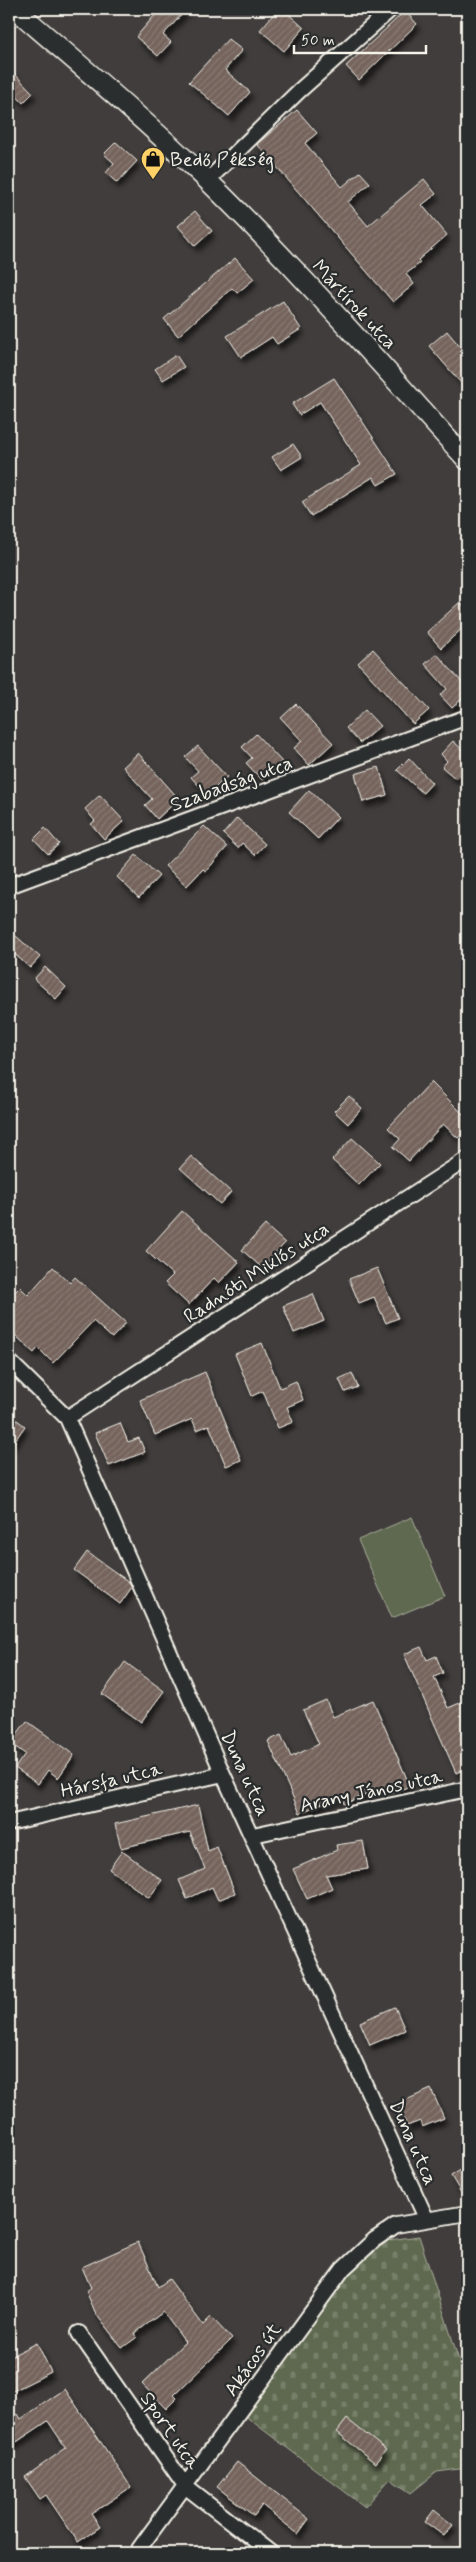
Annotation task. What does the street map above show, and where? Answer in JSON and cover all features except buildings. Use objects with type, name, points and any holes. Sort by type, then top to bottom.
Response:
[{"type":"main road","name":"Mártírok utca","points":[[15,9],[126,104],[208,181],[332,312],[467,460]]},
{"type":"street","points":[[208,181],[299,91],[391,9]]},
{"type":"street","name":"Szabadság utca","points":[[9,886],[467,717]]},
{"type":"street","name":"Radnóti Miklós utca","points":[[68,1418],[467,1159]]},
{"type":"street","name":"Duna utca","points":[[9,1361],[68,1418],[223,1774],[253,1835],[426,2218]]},
{"type":"street","name":"Hársfa utca","points":[[9,1823],[223,1774]]},
{"type":"street","name":"Arany János utca","points":[[253,1835],[467,1789]]},
{"type":"street","name":"Akácos út","points":[[136,2553],[186,2487],[319,2299],[343,2269],[374,2240],[396,2225],[426,2218],[467,2213]]},
{"type":"street","name":"Sport utca","points":[[79,2333],[186,2487],[271,2553]]},
{"type":"green space","points":[[412,1517],[445,1596],[392,1618],[358,1540]]},
{"type":"green space","points":[[419,2236],[467,2385],[467,2468],[437,2472],[411,2493],[390,2479],[365,2507],[245,2416],[351,2271],[389,2240]]},
{"type":"place","name":"Bedő Pékség","points":[[153,180]]}]
